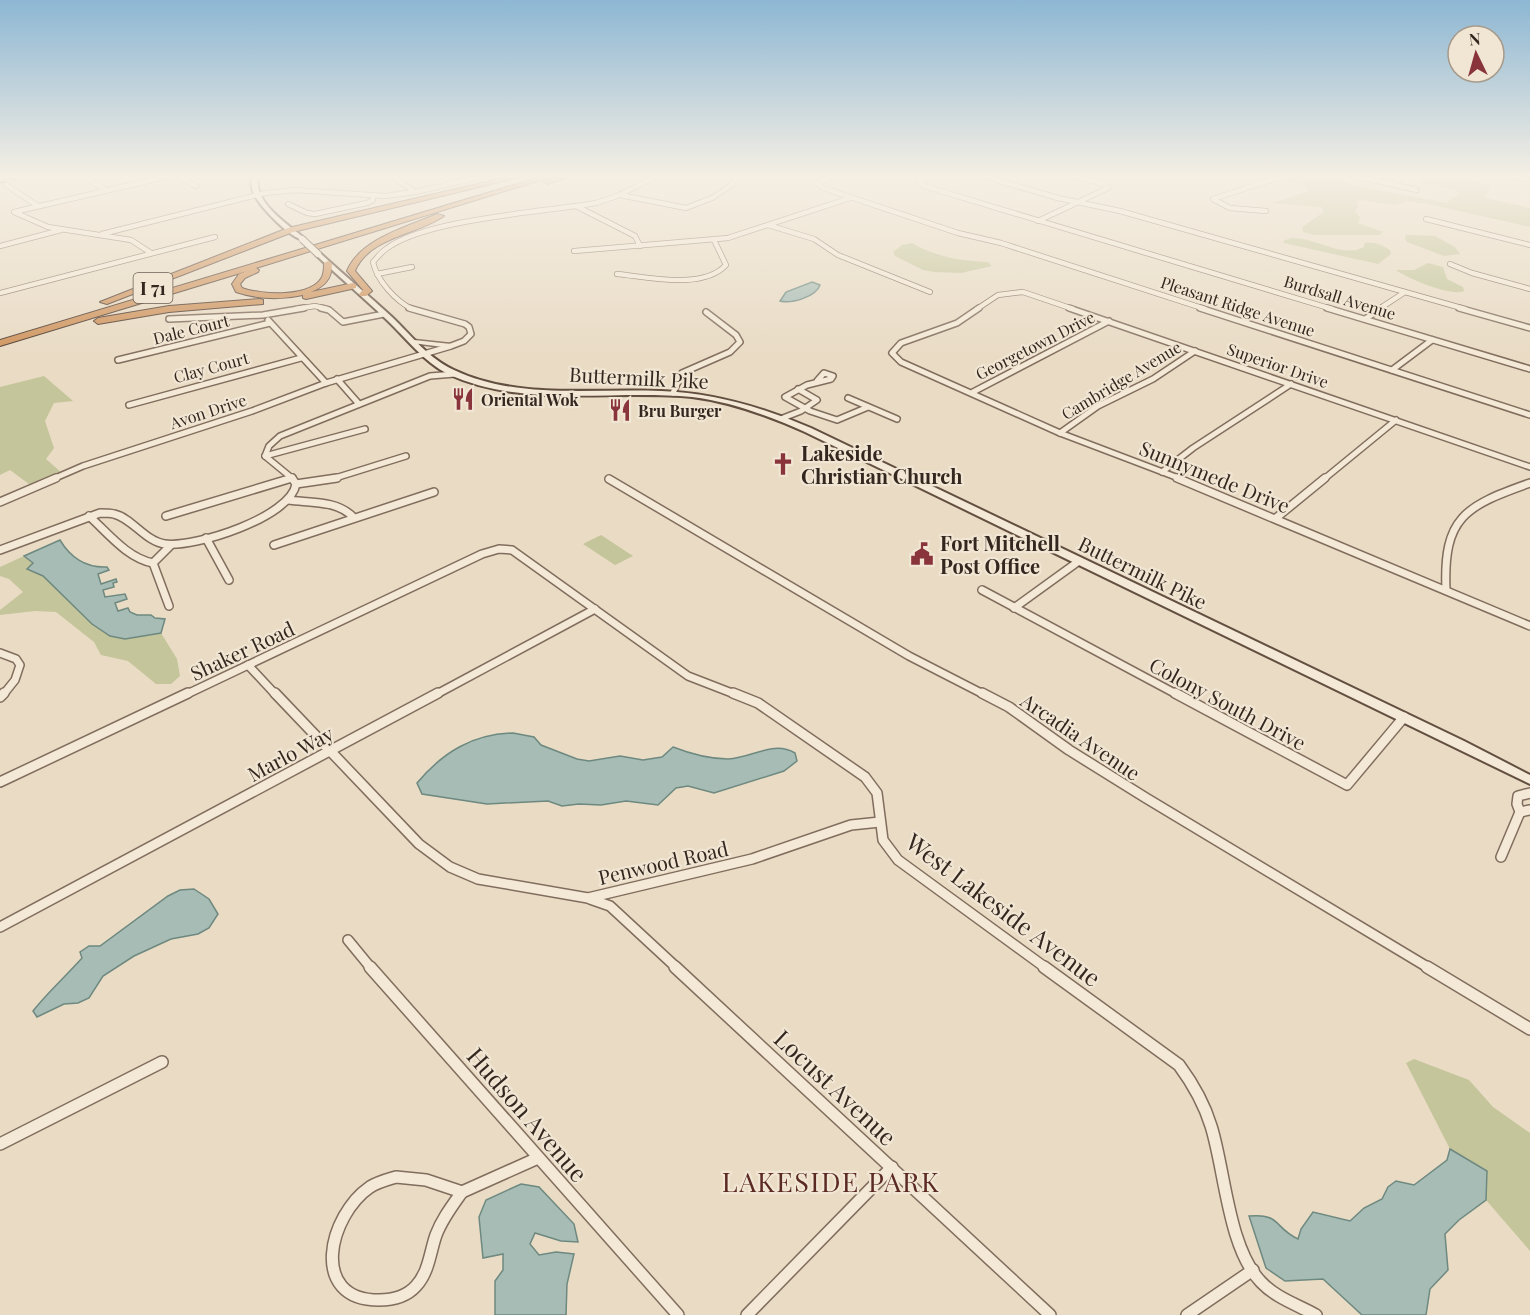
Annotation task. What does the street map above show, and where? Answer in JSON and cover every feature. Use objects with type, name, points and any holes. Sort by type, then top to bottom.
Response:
[{"type":"highway","points":[[88,308],[274,236]]},
{"type":"highway","name":"I 71","points":[[0,334],[325,236]]},
{"type":"highway","name":"I 71","points":[[0,345],[354,236]]},
{"type":"highway","points":[[328,263],[324,280],[309,289],[296,293],[253,296],[239,290],[236,284],[247,273],[265,266],[363,236]]},
{"type":"highway","points":[[363,294],[368,291],[354,277],[351,267],[355,259],[369,249],[397,236]]},
{"type":"highway","points":[[0,345],[131,314],[186,307],[289,300],[353,286]]},
{"type":"main road","name":"Buttermilk Pike","points":[[299,236],[427,354],[455,374],[488,384],[525,389],[673,393],[737,402],[783,418],[1530,780]]},
{"type":"street","points":[[0,246],[38,236]]},
{"type":"street","points":[[111,236],[134,242],[151,253]]},
{"type":"street","points":[[412,236],[395,243],[378,254],[373,262],[378,274],[404,307],[459,321],[470,327],[469,338],[452,346],[414,342]]},
{"type":"street","points":[[635,236],[640,246]]},
{"type":"street","points":[[574,251],[738,236]]},
{"type":"street","points":[[805,236],[814,239],[838,255],[930,292]]},
{"type":"street","name":"Pleasant Ridge Avenue","points":[[972,236],[1001,243],[1530,415]]},
{"type":"street","name":"Burdsall Avenue","points":[[1089,236],[1530,369]]},
{"type":"street","points":[[1209,236],[1530,328]]},
{"type":"street","points":[[1495,236],[1530,245]]},
{"type":"street","points":[[0,293],[215,237]]},
{"type":"street","points":[[617,274],[688,280],[711,276],[723,270],[726,265],[714,240]]},
{"type":"street","points":[[1450,264],[1479,276],[1530,289]]},
{"type":"street","points":[[378,274],[412,267]]},
{"type":"street","name":"Superior Drive","points":[[892,353],[896,346],[902,343],[961,321],[990,299],[1015,292],[1031,294],[1530,467]]},
{"type":"street","points":[[1365,319],[1405,292]]},
{"type":"street","points":[[169,319],[266,314],[315,306],[329,310],[343,322],[384,314]]},
{"type":"street","points":[[266,318],[301,358],[326,382]]},
{"type":"street","name":"Georgetown Drive","points":[[973,392],[1001,375],[1076,340],[1109,321]]},
{"type":"street","name":"Dale Court","points":[[118,360],[270,323]]},
{"type":"street","points":[[673,393],[682,372],[738,346],[739,339],[727,330]]},
{"type":"street","points":[[1392,370],[1432,340]]},
{"type":"street","name":"Avon Drive","points":[[0,502],[83,466],[252,411],[326,382],[452,346]]},
{"type":"street","name":"Cambridge Avenue","points":[[1060,433],[1098,406],[1153,379],[1195,351]]},
{"type":"street","name":"Sunnymede Drive","points":[[892,353],[901,362],[973,392],[1060,433],[1276,518],[1530,626]]},
{"type":"street","name":"Clay Court","points":[[129,405],[301,358]]},
{"type":"street","points":[[359,404],[367,397],[444,368]]},
{"type":"street","points":[[265,456],[271,442],[283,434],[430,376],[455,374]]},
{"type":"street","points":[[337,379],[359,404]]},
{"type":"street","points":[[817,381],[785,397],[833,420],[842,419],[868,407]]},
{"type":"street","points":[[1162,472],[1198,443],[1263,406],[1291,384]]},
{"type":"street","points":[[783,418],[814,403],[817,399],[798,389]]},
{"type":"street","points":[[848,398],[897,419]]},
{"type":"street","points":[[1276,518],[1396,420]]},
{"type":"street","points":[[265,456],[365,429]]},
{"type":"street","points":[[0,550],[89,516],[116,514],[162,544],[181,545],[206,538],[250,522],[288,501],[294,494],[294,481],[265,456]]},
{"type":"street","points":[[166,516],[294,481],[333,479],[406,456]]},
{"type":"street","name":"Arcadia Avenue","points":[[609,479],[909,656],[1008,707],[1069,750],[1146,798],[1530,1029]]},
{"type":"street","points":[[1446,590],[1448,544],[1463,514],[1490,498],[1530,483]]},
{"type":"street","points":[[274,545],[434,492]]},
{"type":"street","points":[[288,501],[331,505],[346,510],[354,518]]},
{"type":"street","points":[[89,516],[131,554],[142,561],[153,563]]},
{"type":"street","points":[[206,538],[229,580]]},
{"type":"street","points":[[153,563],[170,546]]},
{"type":"street","name":"West Lakeside Avenue","points":[[499,549],[512,550],[688,676],[758,703],[865,777],[877,789],[881,800],[882,840],[898,860],[1179,1065],[1191,1079],[1211,1124],[1231,1215],[1245,1258],[1262,1283],[1316,1315]]},
{"type":"street","name":"Shaker Road","points":[[0,782],[482,554],[499,549]]},
{"type":"street","points":[[1014,608],[1079,561]]},
{"type":"street","points":[[153,563],[169,606]]},
{"type":"street","name":"Colony South Drive","points":[[982,590],[1347,785],[1404,717]]},
{"type":"street","name":"Marlo Way","points":[[0,927],[595,609]]},
{"type":"street","points":[[0,653],[13,657],[20,666],[16,678],[0,697]]},
{"type":"street","name":"Penwood Road","points":[[248,665],[419,844],[450,867],[478,879],[588,898],[752,860],[851,825],[880,822]]},
{"type":"street","points":[[1501,857],[1525,811],[1517,804],[1518,796],[1530,793]]},
{"type":"street","name":"Locust Avenue","points":[[588,898],[610,906],[1050,1315]]},
{"type":"street","name":"Hudson Avenue","points":[[348,940],[392,994],[678,1315]]},
{"type":"street","points":[[0,1144],[162,1062]]},
{"type":"street","points":[[462,1192],[430,1179],[404,1176],[372,1184],[355,1200],[340,1226],[333,1252],[334,1277],[346,1291],[369,1301],[385,1301],[400,1297],[416,1286],[430,1260],[435,1237],[446,1213],[462,1192],[538,1158]]},
{"type":"street","points":[[747,1315],[892,1167]]},
{"type":"street","points":[[1187,1315],[1253,1270]]},
{"type":"green space","points":[[1406,236],[1436,236],[1455,247],[1460,254],[1444,256],[1407,242]]},
{"type":"green space","points":[[1300,238],[1347,250],[1364,247],[1364,243],[1375,243],[1390,250],[1391,254],[1378,264],[1284,243],[1283,241]]},
{"type":"green space","points":[[912,243],[939,255],[988,262],[992,266],[961,273],[923,270],[895,256],[893,252],[902,245]]},
{"type":"green space","points":[[1428,263],[1443,267],[1447,279],[1463,287],[1464,291],[1440,289],[1419,282],[1396,270],[1414,270]]},
{"type":"green space","points":[[44,376],[73,401],[54,403],[45,421],[54,448],[46,459],[63,474],[33,487],[10,470],[0,475],[0,387]]},
{"type":"green space","points":[[601,535],[633,556],[615,565],[583,544]]},
{"type":"green space","points":[[24,556],[33,564],[28,569],[43,576],[92,624],[148,636],[161,633],[177,659],[180,676],[171,684],[156,684],[128,661],[101,655],[94,642],[56,612],[35,611],[0,615],[0,610],[23,592],[9,579],[0,576],[0,567]]},
{"type":"green space","points":[[1414,1059],[1469,1080],[1493,1107],[1530,1133],[1530,1251],[1486,1200],[1487,1170],[1450,1149],[1406,1063]]},
{"type":"water","points":[[812,282],[820,285],[814,293],[796,300],[780,301],[786,292]]},
{"type":"water","points":[[60,540],[79,560],[92,566],[107,567],[109,570],[98,574],[101,584],[116,579],[117,582],[113,583],[114,587],[103,590],[105,597],[125,594],[127,599],[115,603],[118,611],[128,608],[130,612],[137,615],[151,615],[165,619],[161,633],[125,639],[110,636],[92,624],[43,576],[27,569],[33,563],[24,556]]},
{"type":"water","points":[[513,733],[534,737],[541,745],[577,759],[589,761],[620,756],[643,760],[662,757],[673,747],[700,756],[728,759],[779,748],[795,753],[797,761],[784,771],[714,793],[688,786],[676,788],[658,805],[626,801],[601,805],[562,806],[548,801],[487,804],[422,794],[417,783],[448,754],[472,741],[498,734]]},
{"type":"water","points":[[194,889],[209,899],[218,914],[209,928],[198,934],[171,939],[134,956],[103,976],[89,998],[78,1003],[64,1004],[37,1017],[33,1011],[82,958],[80,952],[89,946],[100,946],[168,896],[180,890]]},
{"type":"water","points":[[1450,1149],[1487,1171],[1486,1200],[1459,1220],[1445,1234],[1448,1270],[1430,1289],[1426,1315],[1362,1315],[1323,1279],[1285,1281],[1266,1268],[1249,1216],[1272,1219],[1298,1239],[1301,1229],[1313,1212],[1350,1221],[1364,1208],[1382,1199],[1388,1187],[1396,1181],[1414,1185],[1447,1160]]},
{"type":"water","points":[[521,1184],[539,1187],[574,1224],[578,1242],[561,1241],[535,1233],[530,1244],[539,1255],[556,1252],[574,1254],[567,1284],[566,1315],[495,1315],[495,1281],[503,1270],[503,1254],[483,1258],[479,1217],[486,1200]]},
{"type":"place","name":"Oriental Wok","points":[[463,399]]},
{"type":"place","name":"Bru Burger","points":[[620,410]]},
{"type":"place","name":"Lakeside Christian Church","points":[[783,464]]},
{"type":"place","name":"Fort Mitchell Post Office","points":[[922,554]]},
{"type":"district","name":"LAKESIDE PARK","points":[[831,1181]]}]
